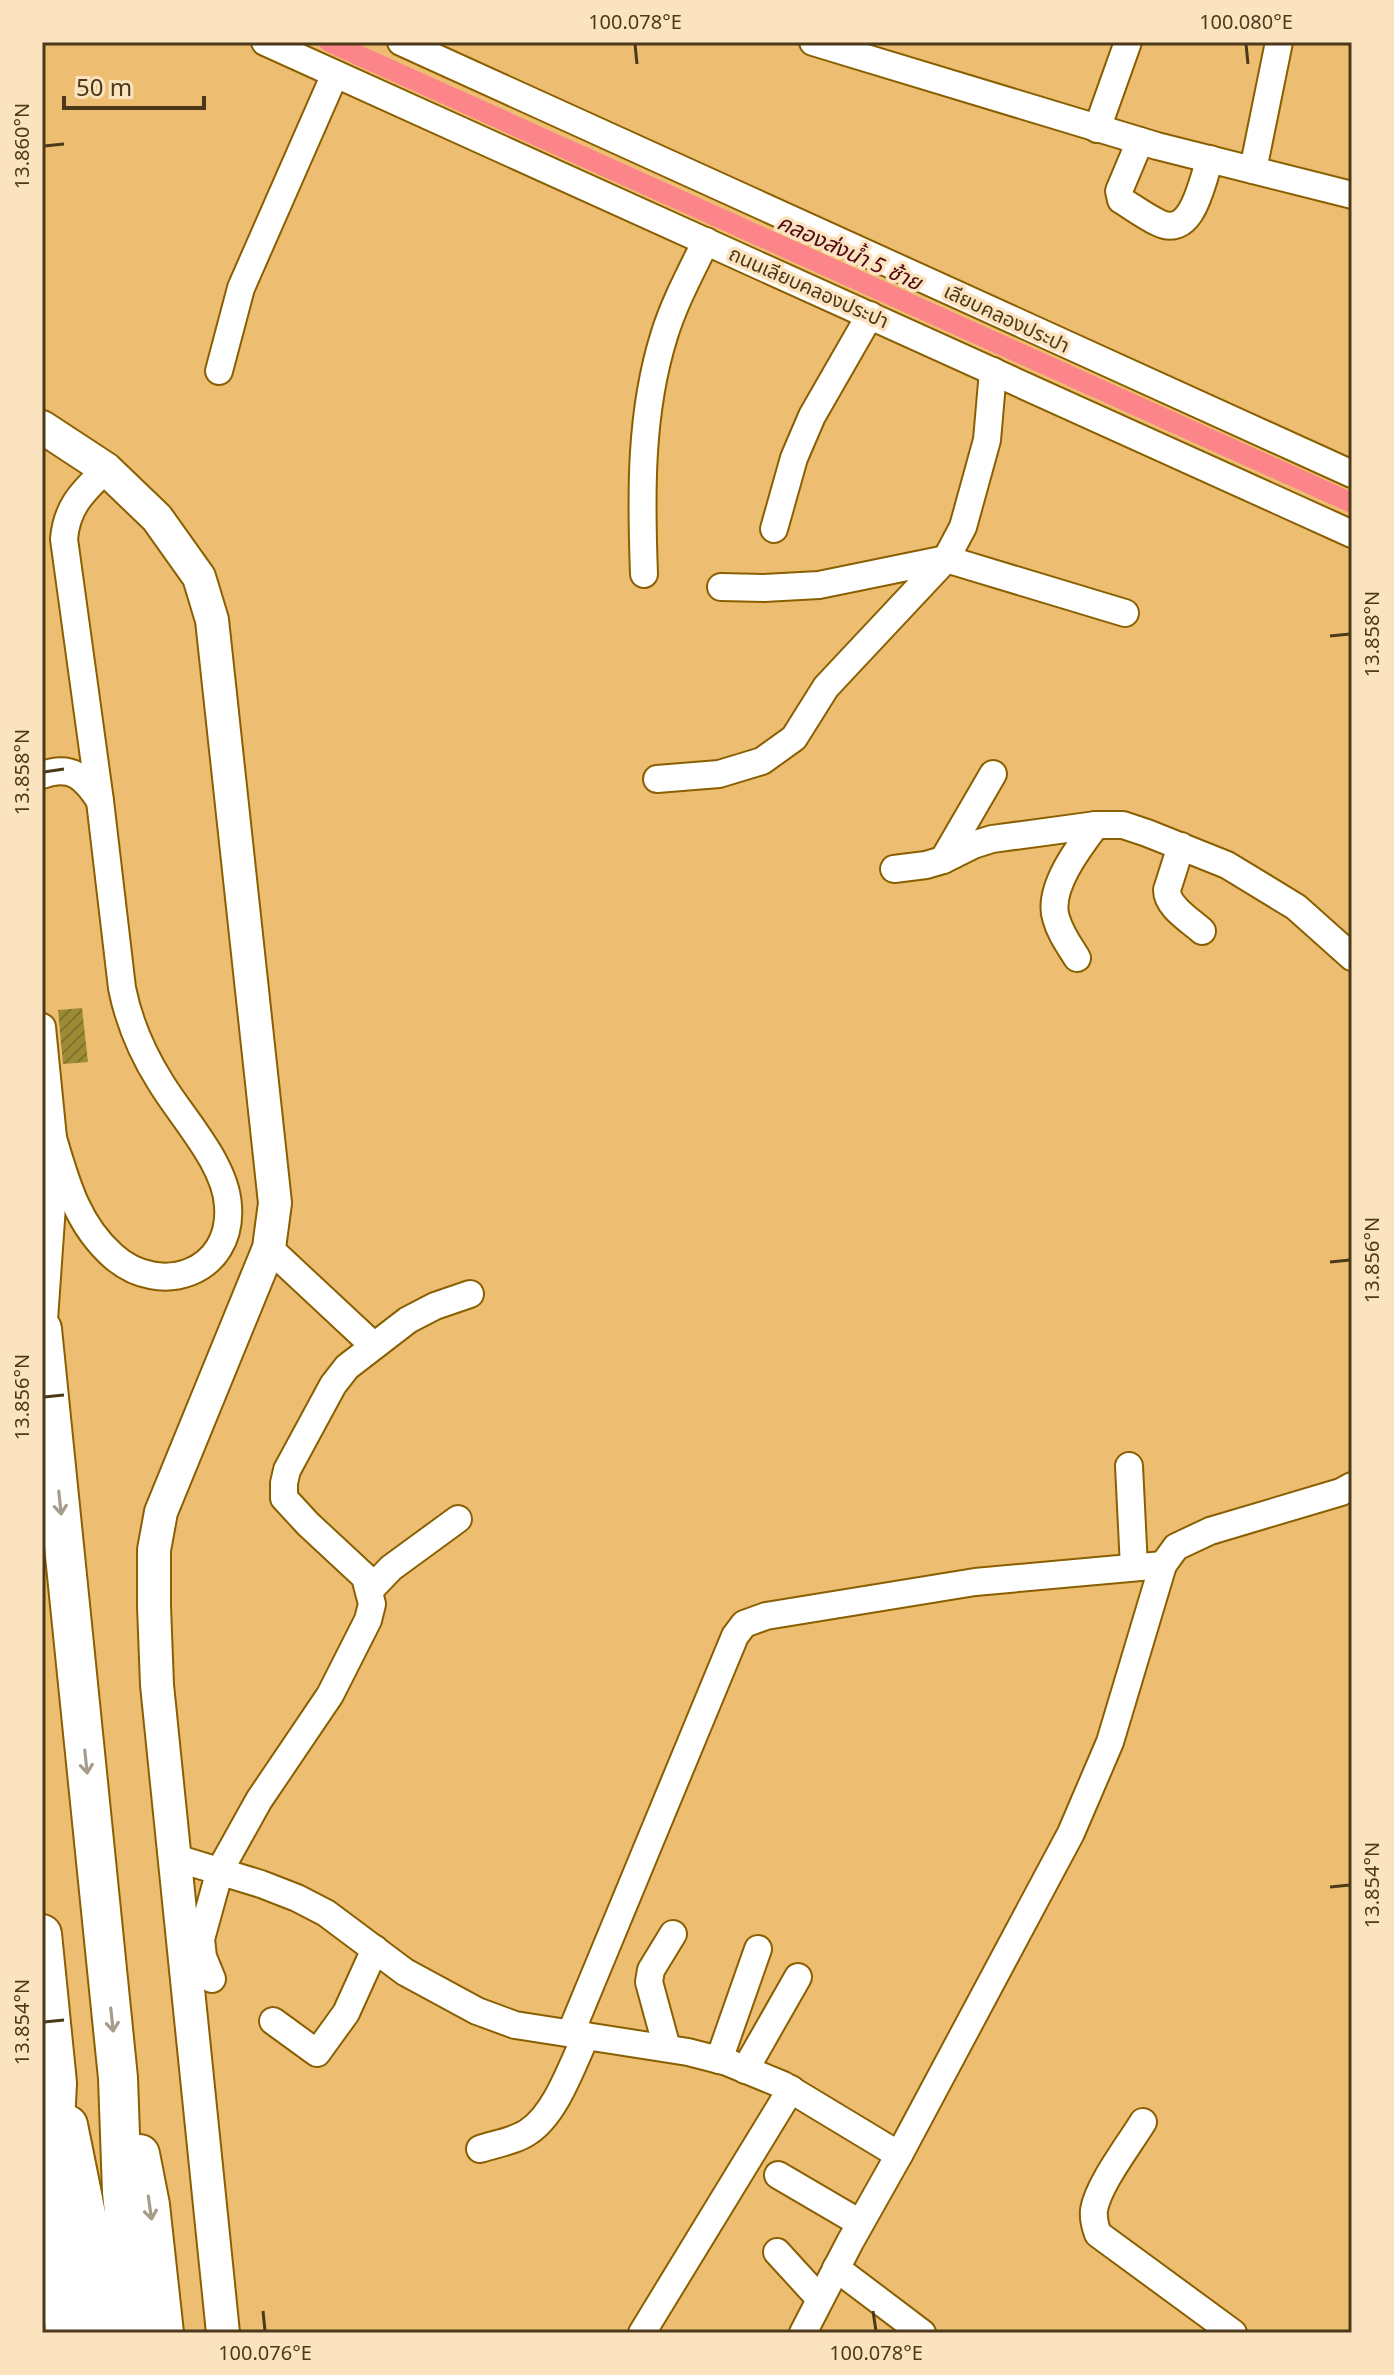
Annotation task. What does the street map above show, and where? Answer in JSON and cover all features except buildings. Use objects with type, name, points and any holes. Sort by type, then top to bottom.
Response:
[{"type":"highway","points":[[42,1331],[118,2078],[122,2192],[136,2333]]},
{"type":"highway","points":[[42,1934],[57,2083],[81,2182],[99,2333]]},
{"type":"highway","points":[[118,2078],[147,2186],[164,2333]]},
{"type":"highway","points":[[57,2083],[52,2183],[65,2333]]},
{"type":"main road","points":[[42,427],[106,469],[157,518],[199,577],[212,620],[275,1203],[269,1248],[161,1512],[154,1550],[157,1685],[223,2333]]},
{"type":"street","name":"ถนนเลียบคลองประปา","points":[[265,42],[1352,534]]},
{"type":"street","name":"เลียบคลองประปา","points":[[401,42],[1352,474]]},
{"type":"street","points":[[813,42],[1097,129],[1352,195]]},
{"type":"street","points":[[1097,129],[1128,42]]},
{"type":"street","points":[[1253,170],[1279,42]]},
{"type":"street","points":[[219,371],[234,308],[253,259],[335,74]]},
{"type":"street","points":[[1140,141],[1119,191],[1121,200],[1161,225],[1174,226],[1191,215],[1210,159]]},
{"type":"street","points":[[644,574],[642,509],[645,441],[655,373],[664,335],[677,301],[706,241]]},
{"type":"street","points":[[774,529],[794,458],[812,416],[870,315]]},
{"type":"street","points":[[657,779],[719,774],[762,761],[794,738],[826,687],[946,559],[963,527],[987,440],[993,371]]},
{"type":"street","points":[[53,1138],[80,1217],[100,1243],[123,1264],[151,1276],[180,1276],[195,1270],[217,1249],[225,1234],[228,1218],[226,1190],[204,1147],[139,1045],[126,1010],[64,539],[69,514],[75,503],[106,469]]},
{"type":"street","points":[[721,587],[819,585],[946,559],[1125,613]]},
{"type":"street","points":[[42,775],[58,771],[74,773],[86,781],[100,801]]},
{"type":"street","points":[[943,860],[993,774]]},
{"type":"street","points":[[1077,958],[1056,918],[1056,893],[1079,846],[1096,825]]},
{"type":"street","points":[[894,869],[943,860],[992,839],[1096,825],[1123,825],[1227,865],[1265,886],[1296,907],[1352,957]]},
{"type":"street","points":[[1181,846],[1167,897],[1202,931]]},
{"type":"street","points":[[42,1027],[53,1138],[53,1204],[42,1331]]},
{"type":"street","points":[[269,1248],[374,1346]]},
{"type":"street","points":[[212,1979],[203,1957],[201,1939],[220,1870],[259,1800],[330,1695],[368,1620],[372,1604],[365,1577],[284,1498],[287,1470],[333,1385],[347,1367],[408,1320],[435,1306],[470,1294]]},
{"type":"street","points":[[1129,1466],[1134,1567]]},
{"type":"street","points":[[803,2333],[1071,1833],[1110,1742],[1163,1565],[1176,1547],[1210,1531],[1352,1486]]},
{"type":"street","points":[[369,1591],[391,1568],[458,1519]]},
{"type":"street","points":[[480,2149],[526,2134],[539,2124],[557,2097],[735,1636],[744,1624],[766,1616],[975,1582],[1163,1565]]},
{"type":"street","points":[[176,1858],[220,1870],[297,1898],[326,1913],[405,1972],[477,2011],[515,2025],[667,2048],[719,2060],[791,2089],[899,2155]]},
{"type":"street","points":[[667,2048],[649,1982],[651,1970],[673,1934]]},
{"type":"street","points":[[273,2021],[317,2053],[346,2013],[375,1949]]},
{"type":"street","points":[[719,2060],[758,1949]]},
{"type":"street","points":[[745,2070],[798,1977]]},
{"type":"street","points":[[642,2333],[791,2089]]},
{"type":"street","points":[[1143,2122],[1098,2195],[1094,2211],[1098,2234],[1233,2333]]},
{"type":"street","points":[[778,2175],[860,2223]]},
{"type":"street","points":[[777,2252],[820,2299]]},
{"type":"street","points":[[836,2268],[922,2333]]},
{"type":"waterway","name":"คลองส่งน้ำ 5 ซ้าย","points":[[329,42],[1352,503]]}]
